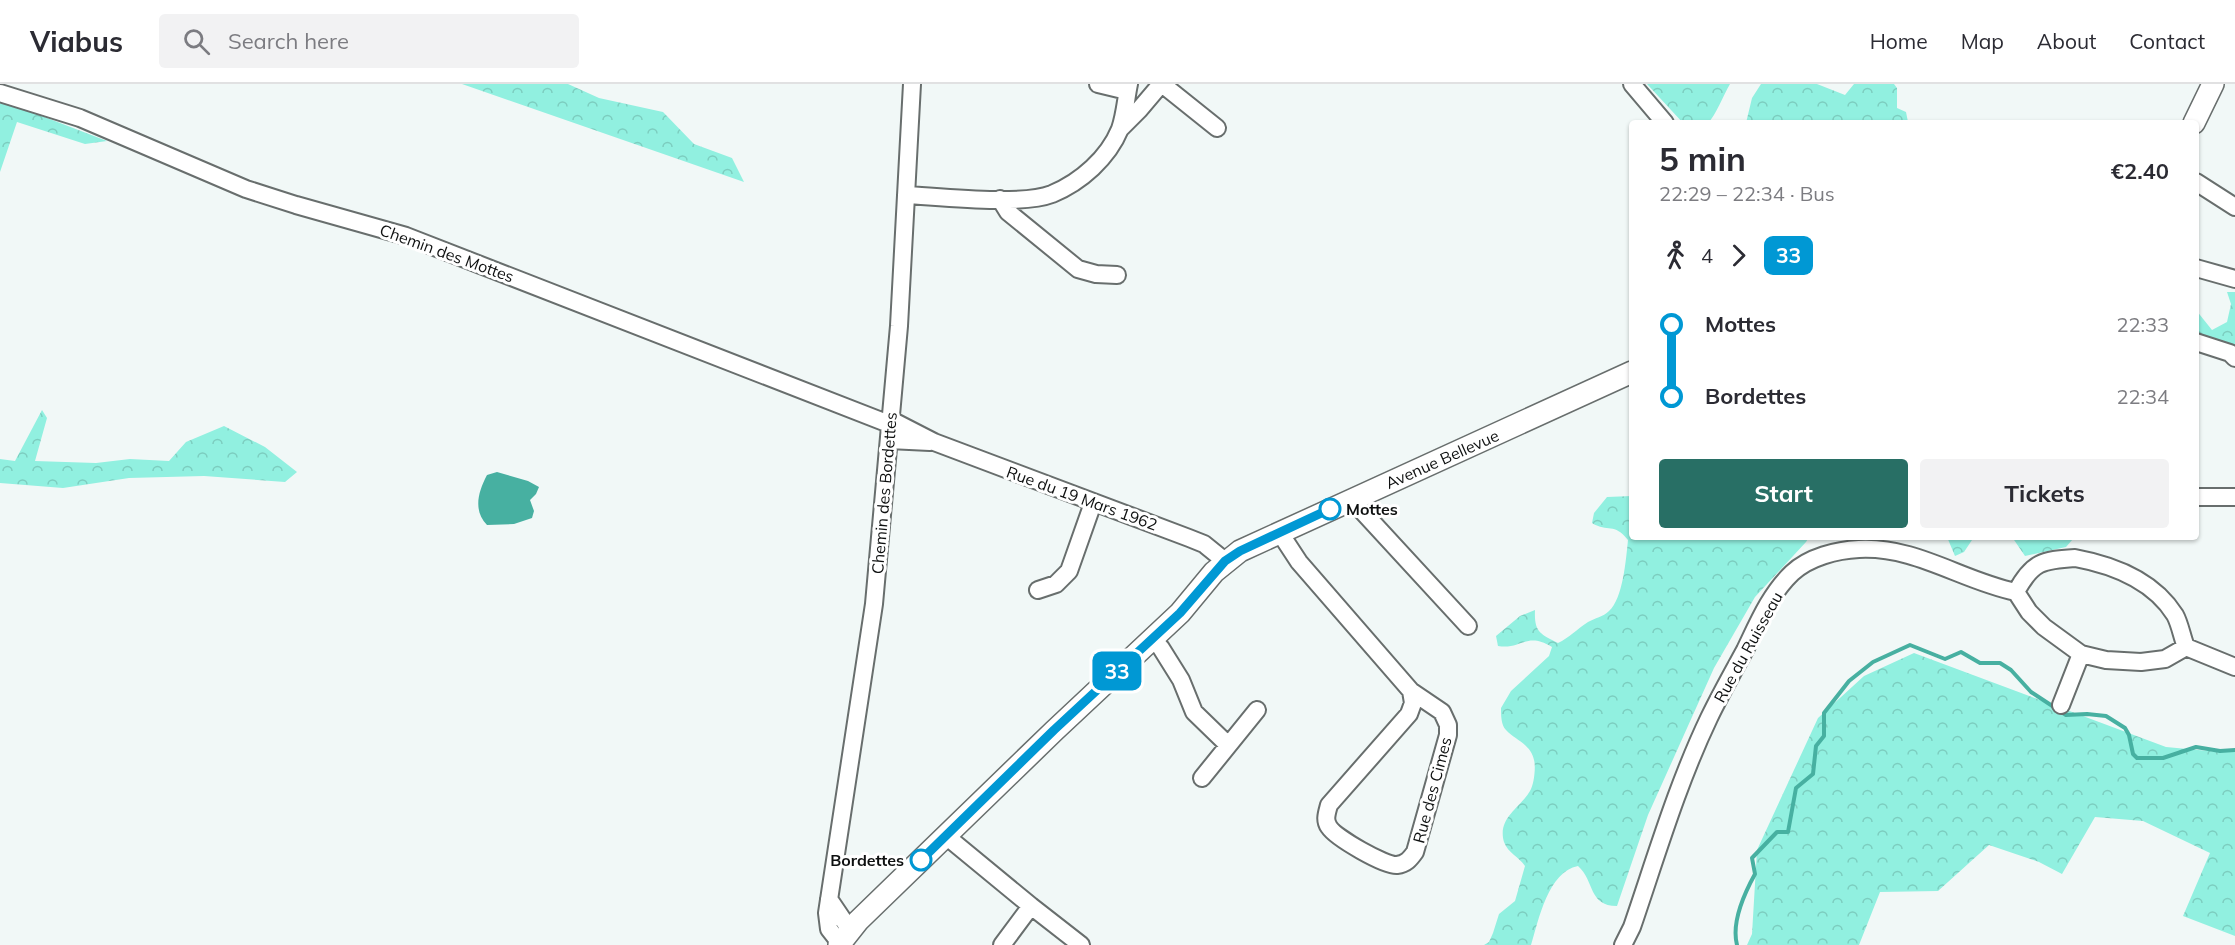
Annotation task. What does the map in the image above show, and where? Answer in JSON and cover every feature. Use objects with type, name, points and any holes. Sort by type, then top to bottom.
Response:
[{"type":"main road","points":[[2195,120],[2212,84]]},
{"type":"main road","name":"Avenue Bellevue","points":[[843,939],[946,836],[1193,600],[1225,561],[1240,551],[1351,499],[1629,373]]},
{"type":"street","name":"Chemin des Bordettes","points":[[843,939],[829,929],[827,913],[872,615],[903,271],[912,84]]},
{"type":"street","points":[[1098,84],[1128,88],[1120,129]]},
{"type":"street","points":[[906,195],[1028,199],[1051,194],[1072,184],[1090,171],[1103,156],[1120,129],[1162,84],[1217,128]]},
{"type":"street","points":[[1632,84],[1662,120]]},
{"type":"street","name":"Chemin des Mottes","points":[[0,93],[80,118],[246,189],[406,236],[873,418],[891,423]]},
{"type":"street","points":[[2199,184],[2235,207]]},
{"type":"street","points":[[1000,199],[1008,212],[1078,269],[1096,274],[1117,275]]},
{"type":"street","points":[[2199,269],[2235,279]]},
{"type":"street","points":[[2199,343],[2230,353],[2235,358]]},
{"type":"street","name":"Rue du 19 Mars 1962","points":[[891,423],[897,423],[934,442],[1197,541],[1225,561]]},
{"type":"street","name":"Rue du 19 Mars 1962","points":[[889,440],[934,442]]},
{"type":"street","points":[[2199,497],[2235,497]]},
{"type":"street","points":[[1351,499],[1468,626]]},
{"type":"street","points":[[1038,590],[1056,584],[1069,570],[1094,503]]},
{"type":"street","name":"Rue des Cimes","points":[[1280,533],[1299,562],[1411,691],[1442,712],[1448,725],[1448,735],[1415,852],[1408,862],[1398,865],[1387,864],[1337,835],[1329,827],[1326,817],[1329,805],[1409,714],[1413,703],[1411,691]]},
{"type":"street","name":"Rue du Ruisseau","points":[[1623,945],[1632,927],[1685,776],[1709,718],[1773,596],[1793,572],[1810,561],[1830,553],[1860,549],[1897,552],[1926,559],[1997,588],[2016,592]]},
{"type":"street","points":[[2186,646],[2165,659],[2140,662],[2106,660],[2081,654],[2044,627],[2029,612],[2016,592],[2034,566],[2048,560],[2075,558],[2102,563],[2128,574],[2164,600],[2176,617],[2186,646],[2235,668]]},
{"type":"street","points":[[1152,638],[1181,680],[1194,712],[1228,745]]},
{"type":"street","points":[[2061,705],[2081,654]]},
{"type":"street","points":[[1202,778],[1257,710]]},
{"type":"street","points":[[946,836],[1081,945]]},
{"type":"street","points":[[1002,945],[1030,906]]},
{"type":"green space","points":[[462,84],[568,84],[599,98],[663,112],[694,144],[732,158],[744,182]]},
{"type":"green space","points":[[1647,84],[1730,84],[1711,120],[1680,120]]},
{"type":"green space","points":[[1761,84],[1817,84],[1845,95],[1854,84],[1894,84],[1897,88],[1897,108],[1906,112],[1908,120],[1747,120],[1752,98]]},
{"type":"green space","points":[[0,103],[21,108],[107,141],[85,144],[17,122],[0,172]]},
{"type":"green space","points":[[2227,292],[2235,292],[2235,350],[2199,339],[2199,314],[2212,330],[2227,322],[2231,304]]},
{"type":"green space","points":[[42,410],[47,418],[35,461],[96,463],[130,459],[169,461],[186,442],[224,426],[265,447],[297,472],[285,482],[204,476],[129,478],[63,488],[0,483],[0,459],[15,461]]},
{"type":"green space","points":[[1629,496],[1629,540],[1807,540],[1755,597],[1714,668],[1648,815],[1617,906],[1601,902],[1596,897],[1578,866],[1559,877],[1552,887],[1541,910],[1531,945],[1484,945],[1489,942],[1499,914],[1515,901],[1525,866],[1506,846],[1504,826],[1530,791],[1535,771],[1530,750],[1504,728],[1501,708],[1511,691],[1549,656],[1552,647],[1536,641],[1506,647],[1498,646],[1496,636],[1520,616],[1535,610],[1539,631],[1558,643],[1588,622],[1602,616],[1614,605],[1621,588],[1628,540],[1615,529],[1592,523],[1594,513],[1607,497]]},
{"type":"green space","points":[[1948,540],[1972,540],[1964,552],[1955,556]]},
{"type":"green space","points":[[2014,540],[2072,540],[2066,547],[2025,556]]},
{"type":"green space","points":[[1914,653],[2166,747],[2220,752],[2235,751],[2235,936],[2183,916],[2210,853],[2143,821],[2095,817],[2062,874],[2039,862],[1989,845],[1938,891],[1880,892],[1859,945],[1747,945],[1752,934],[1757,850],[1818,718],[1864,676]]},
{"type":"shaded area","points":[[497,472],[528,481],[539,487],[530,500],[534,511],[532,518],[514,524],[487,525],[483,520],[478,508],[481,488],[487,475]]},
{"type":"waterway","points":[[1737,945],[1737,918],[1755,874],[1752,858],[1777,832],[1788,832],[1796,788],[1813,774],[1816,746],[1824,736],[1824,713],[1849,681],[1873,662],[1910,645],[1945,659],[1961,652],[1980,663],[2000,663],[2011,670],[2031,692],[2066,715],[2106,716],[2125,728],[2133,754],[2137,758],[2163,758],[2196,747],[2220,751],[2235,750]]},
{"type":"bus line","name":"33","points":[[921,860],[1054,730],[1180,613],[1225,561],[1240,551],[1330,509]]},
{"type":"place","name":"Mottes","points":[[1330,509]]},
{"type":"place","name":"Bordettes","points":[[921,860]]}]
